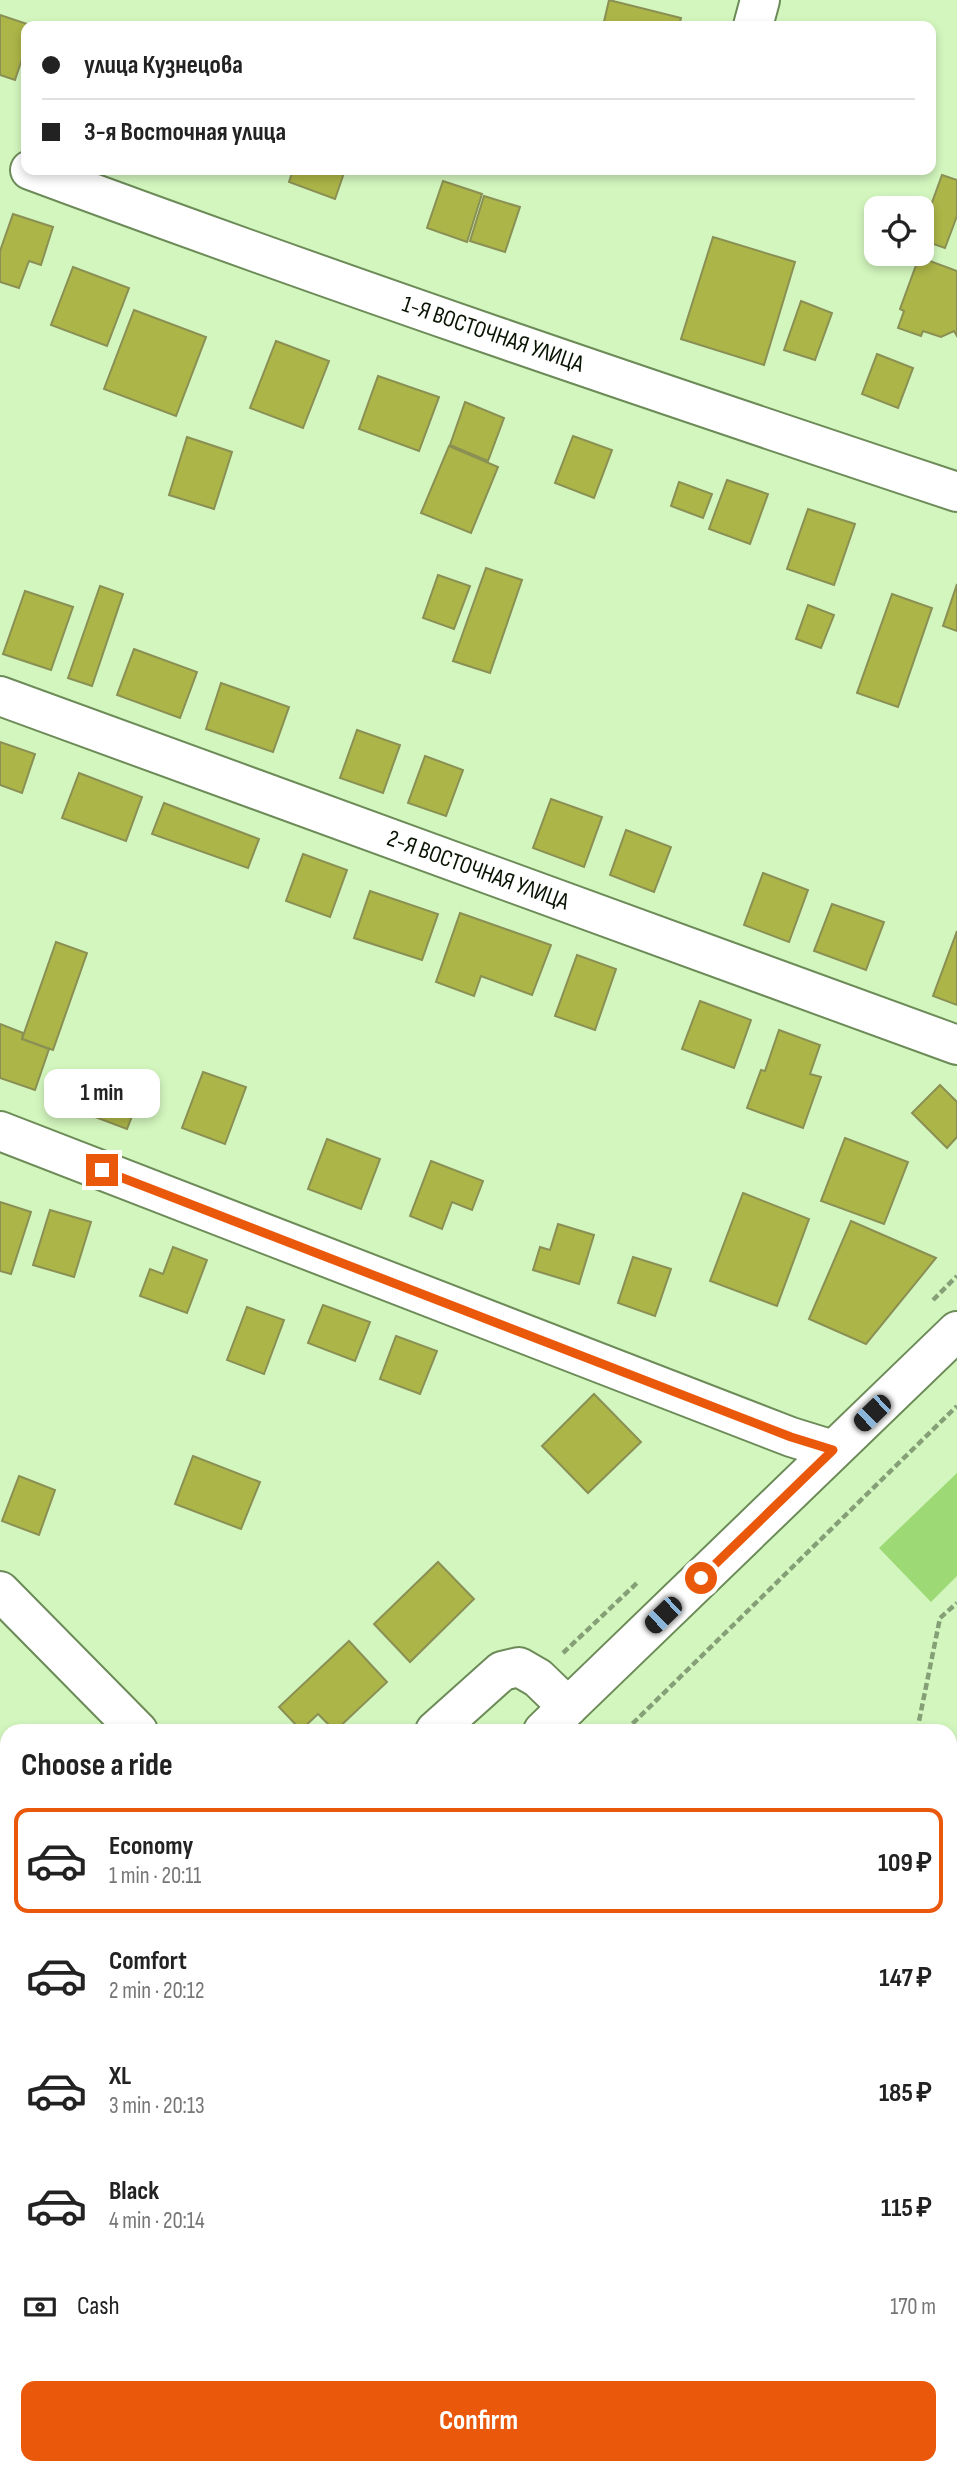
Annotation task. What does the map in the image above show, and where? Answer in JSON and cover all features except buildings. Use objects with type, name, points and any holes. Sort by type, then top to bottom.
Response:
[{"type":"street","points":[[754,21],[760,0]]},
{"type":"street","name":"1-Я ВОСТОЧНАЯ УЛИЦА","points":[[0,160],[21,167]]},
{"type":"street","name":"1-Я ВОСТОЧНАЯ УЛИЦА","points":[[44,175],[191,229],[764,428],[957,492]]},
{"type":"street","name":"2-Я ВОСТОЧНАЯ УЛИЦА","points":[[0,696],[957,1045]]},
{"type":"street","points":[[0,1130],[778,1432],[833,1450]]},
{"type":"street","points":[[443,1724],[502,1671],[519,1667],[538,1678],[556,1719],[957,1331]]},
{"type":"street","points":[[0,1591],[131,1724]]},
{"type":"path","points":[[632,1724],[957,1406]]},
{"type":"path","points":[[918,1724],[940,1618],[957,1602]]},
{"type":"green space","points":[[957,1473],[957,1576],[931,1602],[879,1548]]},
{"type":"route","points":[[102,1170],[791,1437],[833,1450],[701,1578]]}]
